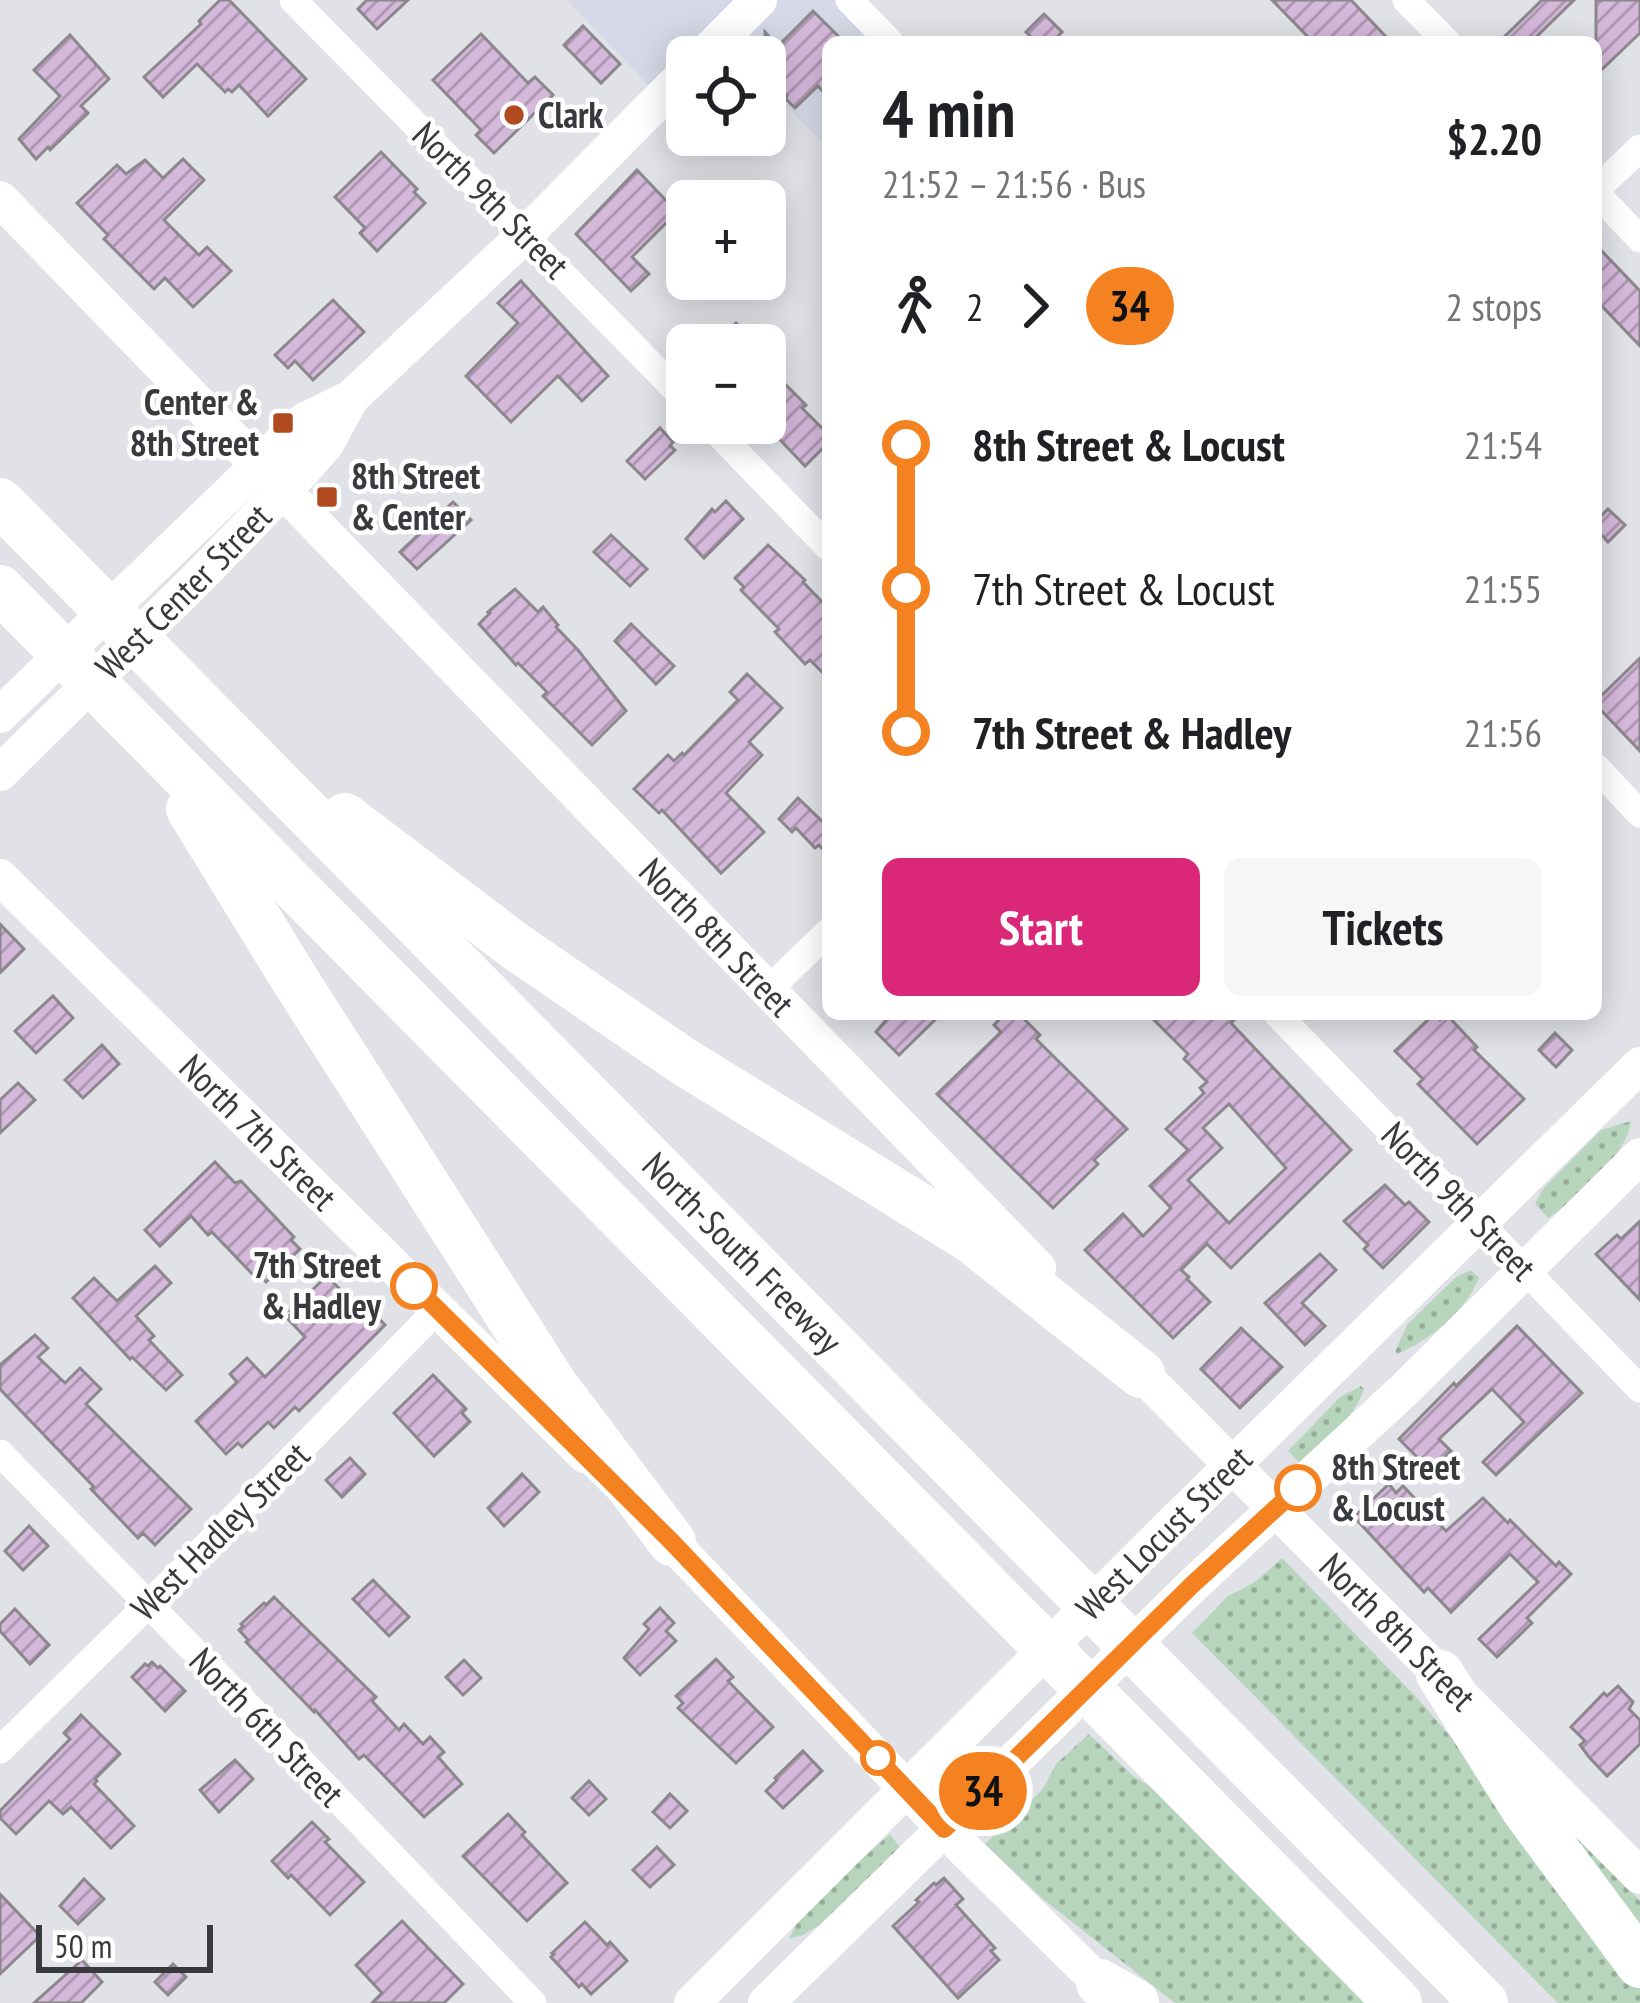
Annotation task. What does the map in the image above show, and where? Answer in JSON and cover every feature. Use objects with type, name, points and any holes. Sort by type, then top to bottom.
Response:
[{"type":"highway","name":"North-South Freeway","points":[[0,502],[1484,2003]]},
{"type":"highway","name":"North-South Freeway","points":[[0,589],[1398,2003]]},
{"type":"highway","points":[[209,715],[534,959],[683,1061],[971,1238],[1142,1374]]},
{"type":"highway","points":[[147,738],[302,992],[553,1384],[672,1542]]},
{"type":"highway","points":[[1440,1674],[1526,1809],[1640,1964]]},
{"type":"street","name":"North 9th Street","points":[[293,0],[666,379]]},
{"type":"street","points":[[723,36],[759,0]]},
{"type":"street","points":[[849,0],[884,36]]},
{"type":"street","points":[[1406,0],[1441,36]]},
{"type":"street","name":"West Center Street","points":[[0,773],[200,576],[272,477],[304,421],[351,398],[526,234],[666,93]]},
{"type":"street","points":[[1602,186],[1640,148]]},
{"type":"street","points":[[1602,198],[1640,239]]},
{"type":"street","name":"North 8th Street","points":[[0,199],[767,991],[1640,1876]]},
{"type":"street","points":[[728,444],[822,541]]},
{"type":"street","name":"West Center Street","points":[[8,706],[173,547],[272,477]]},
{"type":"street","points":[[1602,773],[1640,814]]},
{"type":"street","name":"North 7th Street","points":[[0,878],[672,1542],[944,1829],[1118,1996]]},
{"type":"street","points":[[767,991],[822,938]]},
{"type":"street","name":"North 9th Street","points":[[1282,1020],[1640,1389]]},
{"type":"street","name":"West Locust Street","points":[[692,2003],[1640,1065]]},
{"type":"street","name":"West Locust Street","points":[[766,2003],[1193,1584],[1640,1156]]},
{"type":"street","name":"West Hadley Street","points":[[0,1750],[437,1310]]},
{"type":"street","name":"North 6th Street","points":[[0,1453],[533,2003]]},
{"type":"shaded area","points":[[567,0],[849,0],[884,36],[822,36],[822,142],[786,107],[786,36],[666,36],[666,93],[661,98]]},
{"type":"green space","points":[[1631,1121],[1611,1161],[1548,1218],[1535,1204],[1543,1189],[1601,1130]]},
{"type":"green space","points":[[1471,1270],[1479,1278],[1456,1313],[1434,1333],[1397,1354],[1407,1325],[1456,1277]]},
{"type":"green space","points":[[1361,1386],[1364,1389],[1353,1410],[1302,1465],[1288,1451],[1340,1397]]},
{"type":"green space","points":[[1282,1558],[1481,1772],[1640,1983],[1640,2003],[1558,2003],[1192,1633],[1228,1596],[1255,1582]]},
{"type":"green space","points":[[1089,1734],[1133,1776],[1160,1792],[1369,2003],[1175,2003],[1043,1899],[985,1844],[1043,1789],[1056,1764]]},
{"type":"green space","points":[[1571,1830],[1640,1901],[1640,1938]]},
{"type":"green space","points":[[890,1834],[902,1850],[818,1926],[789,1939],[803,1911]]},
{"type":"building","points":[[220,0],[229,0],[306,79],[268,116],[239,85],[225,92],[197,64],[163,97],[144,77]]},
{"type":"building","points":[[367,0],[408,0],[377,29],[358,9]]},
{"type":"building","points":[[1272,0],[1351,0],[1385,36],[1307,36]]},
{"type":"building","points":[[1542,0],[1574,0],[1537,36],[1505,36]]},
{"type":"building","points":[[1596,0],[1640,0],[1640,33],[1602,69],[1602,36],[1596,36]]},
{"type":"building","points":[[813,11],[838,36],[822,36],[822,90],[818,86],[795,108],[787,95],[786,38]]},
{"type":"building","points":[[1044,14],[1062,32],[1030,36],[1026,32]]},
{"type":"building","points":[[583,26],[620,64],[601,83],[564,45]]},
{"type":"building","points":[[481,34],[528,83],[535,77],[553,95],[494,153],[476,135],[481,130],[433,80]]},
{"type":"building","points":[[70,35],[109,79],[81,106],[88,113],[36,159],[19,139],[60,96],[34,70]]},
{"type":"building","points":[[381,152],[425,203],[377,251],[360,233],[365,228],[335,197]]},
{"type":"building","points":[[183,159],[204,180],[164,220],[199,255],[207,247],[231,271],[193,307],[165,278],[154,289],[104,239],[108,235],[77,203],[117,165],[126,174],[145,160],[163,178]]},
{"type":"building","points":[[637,170],[666,200],[666,223],[632,257],[649,274],[631,291],[576,234]]},
{"type":"building","points":[[1602,251],[1640,291],[1640,346],[1602,306]]},
{"type":"building","points":[[521,281],[608,376],[582,401],[558,376],[511,422],[466,376],[518,323],[498,303]]},
{"type":"building","points":[[333,300],[364,332],[313,380],[295,361],[288,368],[275,355]]},
{"type":"building","points":[[786,385],[822,428],[822,449],[805,466],[784,444]]},
{"type":"building","points":[[660,428],[666,444],[675,450],[645,479],[627,461]]},
{"type":"building","points":[[726,501],[743,519],[704,558],[686,539],[712,509],[715,512]]},
{"type":"building","points":[[453,502],[471,520],[417,569],[400,552]]},
{"type":"building","points":[[1608,509],[1625,525],[1608,542],[1602,536],[1602,515]]},
{"type":"building","points":[[611,535],[647,569],[630,586],[594,552]]},
{"type":"building","points":[[768,545],[805,580],[822,602],[822,672],[810,660],[805,664],[775,632],[779,629],[735,578]]},
{"type":"building","points":[[515,589],[538,612],[543,607],[626,711],[592,745],[479,624]]},
{"type":"building","points":[[631,624],[674,666],[656,684],[615,641]]},
{"type":"building","points":[[1640,658],[1640,751],[1602,711],[1602,695]]},
{"type":"building","points":[[747,674],[782,708],[749,742],[762,755],[726,793],[764,832],[721,873],[662,810],[659,813],[634,789],[668,755],[674,761],[684,755],[738,700],[730,692]]},
{"type":"building","points":[[798,798],[822,821],[822,848],[815,848],[796,828],[792,832],[779,819]]},
{"type":"building","points":[[0,924],[24,949],[0,973]]},
{"type":"building","points":[[53,996],[73,1018],[36,1053],[15,1031]]},
{"type":"building","points":[[886,1020],[935,1020],[899,1055],[876,1032]]},
{"type":"building","points":[[999,1020],[1025,1020],[1040,1035],[1036,1039],[1127,1129],[1053,1208],[937,1094],[1001,1032],[994,1025]]},
{"type":"building","points":[[1154,1020],[1234,1020],[1231,1023],[1351,1150],[1231,1268],[1207,1244],[1181,1270],[1210,1302],[1173,1338],[1085,1250],[1123,1214],[1143,1236],[1171,1208],[1150,1186],[1188,1150],[1166,1129],[1204,1093],[1200,1088],[1207,1082],[1184,1059],[1188,1054]],"holes":[[[1229,1104],[1286,1168],[1229,1223],[1188,1180],[1222,1148],[1203,1128]]]},
{"type":"building","points":[[1428,1020],[1452,1020],[1477,1047],[1474,1050],[1524,1099],[1477,1144],[1418,1084],[1423,1079],[1395,1051]]},
{"type":"building","points":[[1555,1033],[1572,1050],[1556,1067],[1539,1050]]},
{"type":"building","points":[[102,1045],[119,1064],[83,1098],[65,1080]]},
{"type":"building","points":[[18,1083],[35,1100],[0,1133],[0,1100]]},
{"type":"building","points":[[215,1162],[235,1183],[241,1181],[300,1249],[266,1282],[261,1277],[258,1280],[191,1216],[160,1246],[145,1230]]},
{"type":"building","points":[[1385,1185],[1429,1222],[1383,1268],[1344,1221]]},
{"type":"building","points":[[1640,1221],[1640,1300],[1596,1254]]},
{"type":"building","points":[[1320,1254],[1336,1270],[1302,1303],[1325,1326],[1305,1345],[1265,1303]]},
{"type":"building","points":[[155,1266],[171,1283],[136,1316],[154,1336],[149,1340],[182,1375],[166,1390],[73,1298],[94,1278],[117,1301]]},
{"type":"building","points":[[327,1276],[366,1316],[372,1311],[385,1325],[299,1411],[295,1407],[274,1428],[268,1422],[242,1447],[238,1443],[226,1454],[196,1421],[237,1382],[230,1374],[247,1358],[265,1377],[305,1337],[287,1318]]},
{"type":"building","points":[[1517,1326],[1582,1393],[1496,1475],[1483,1462],[1524,1422],[1492,1389],[1439,1439],[1451,1451],[1431,1471],[1399,1439]]},
{"type":"building","points":[[1241,1328],[1282,1367],[1240,1408],[1201,1369]]},
{"type":"building","points":[[35,1335],[48,1348],[38,1357],[65,1383],[80,1368],[101,1389],[86,1404],[191,1509],[155,1545],[143,1533],[138,1538],[0,1389],[0,1365]]},
{"type":"building","points":[[433,1375],[466,1409],[462,1413],[470,1422],[434,1456],[394,1413]]},
{"type":"building","points":[[350,1458],[365,1474],[342,1497],[326,1480]]},
{"type":"building","points":[[522,1474],[539,1492],[504,1526],[488,1508]]},
{"type":"building","points":[[1389,1484],[1396,1493],[1403,1486],[1446,1531],[1483,1498],[1556,1566],[1559,1562],[1571,1574],[1497,1657],[1479,1639],[1538,1582],[1510,1554],[1451,1612],[1428,1588],[1424,1592],[1354,1517]]},
{"type":"building","points":[[29,1526],[48,1546],[23,1570],[5,1551]]},
{"type":"building","points":[[373,1580],[409,1617],[389,1636],[353,1599]]},
{"type":"building","points":[[274,1597],[376,1697],[372,1701],[399,1730],[404,1724],[423,1744],[430,1737],[444,1752],[438,1757],[462,1784],[424,1817],[364,1755],[359,1759],[246,1642],[241,1624]]},
{"type":"building","points":[[660,1608],[674,1623],[666,1631],[676,1641],[640,1675],[624,1658],[649,1629],[644,1624]]},
{"type":"building","points":[[15,1609],[49,1645],[30,1664],[0,1631],[0,1624]]},
{"type":"building","points":[[716,1659],[733,1677],[728,1681],[773,1727],[736,1763],[678,1708],[683,1703],[676,1696]]},
{"type":"building","points":[[464,1660],[481,1678],[463,1695],[446,1677]]},
{"type":"building","points":[[152,1662],[185,1691],[165,1711],[132,1677]]},
{"type":"building","points":[[1618,1686],[1633,1702],[1629,1709],[1640,1720],[1640,1744],[1607,1776],[1571,1727],[1604,1693],[1607,1696]]},
{"type":"building","points":[[81,1715],[120,1754],[94,1784],[134,1826],[111,1848],[71,1807],[63,1814],[49,1801],[16,1834],[0,1818],[0,1811],[70,1739],[64,1733]]},
{"type":"building","points":[[803,1751],[822,1771],[783,1808],[766,1791]]},
{"type":"building","points":[[235,1760],[253,1779],[219,1812],[200,1790]]},
{"type":"building","points":[[589,1781],[606,1799],[589,1815],[572,1798]]},
{"type":"building","points":[[670,1794],[687,1811],[670,1828],[653,1812]]},
{"type":"building","points":[[508,1814],[567,1883],[527,1921],[463,1856]]},
{"type":"building","points":[[312,1822],[364,1882],[330,1915],[272,1861]]},
{"type":"building","points":[[657,1847],[674,1865],[650,1887],[633,1870]]},
{"type":"building","points":[[944,1878],[963,1899],[956,1905],[995,1948],[991,1951],[999,1960],[958,1998],[893,1926]]},
{"type":"building","points":[[84,1879],[104,1899],[78,1924],[60,1906]]},
{"type":"building","points":[[0,1894],[40,1936],[0,1974]]},
{"type":"building","points":[[402,1921],[463,1984],[444,2003],[372,2003],[382,1993],[356,1965]]},
{"type":"building","points":[[585,1922],[627,1961],[591,1994],[551,1957]]},
{"type":"building","points":[[82,1960],[102,1982],[81,2003],[34,2003]]},
{"type":"building","points":[[173,1964],[186,1977],[168,1995],[155,1982]]},
{"type":"bus line","name":"34","points":[[414,1286],[672,1542],[944,1829],[1193,1584],[1298,1488]]},
{"type":"place","name":"Clark","points":[[514,115]]},
{"type":"place","name":"Center & 8th Street","points":[[283,423]]},
{"type":"place","name":"8th Street & Center","points":[[327,497]]},
{"type":"place","name":"7th Street & Hadley","points":[[414,1286]]},
{"type":"place","name":"8th Street & Locust","points":[[1298,1488]]}]
